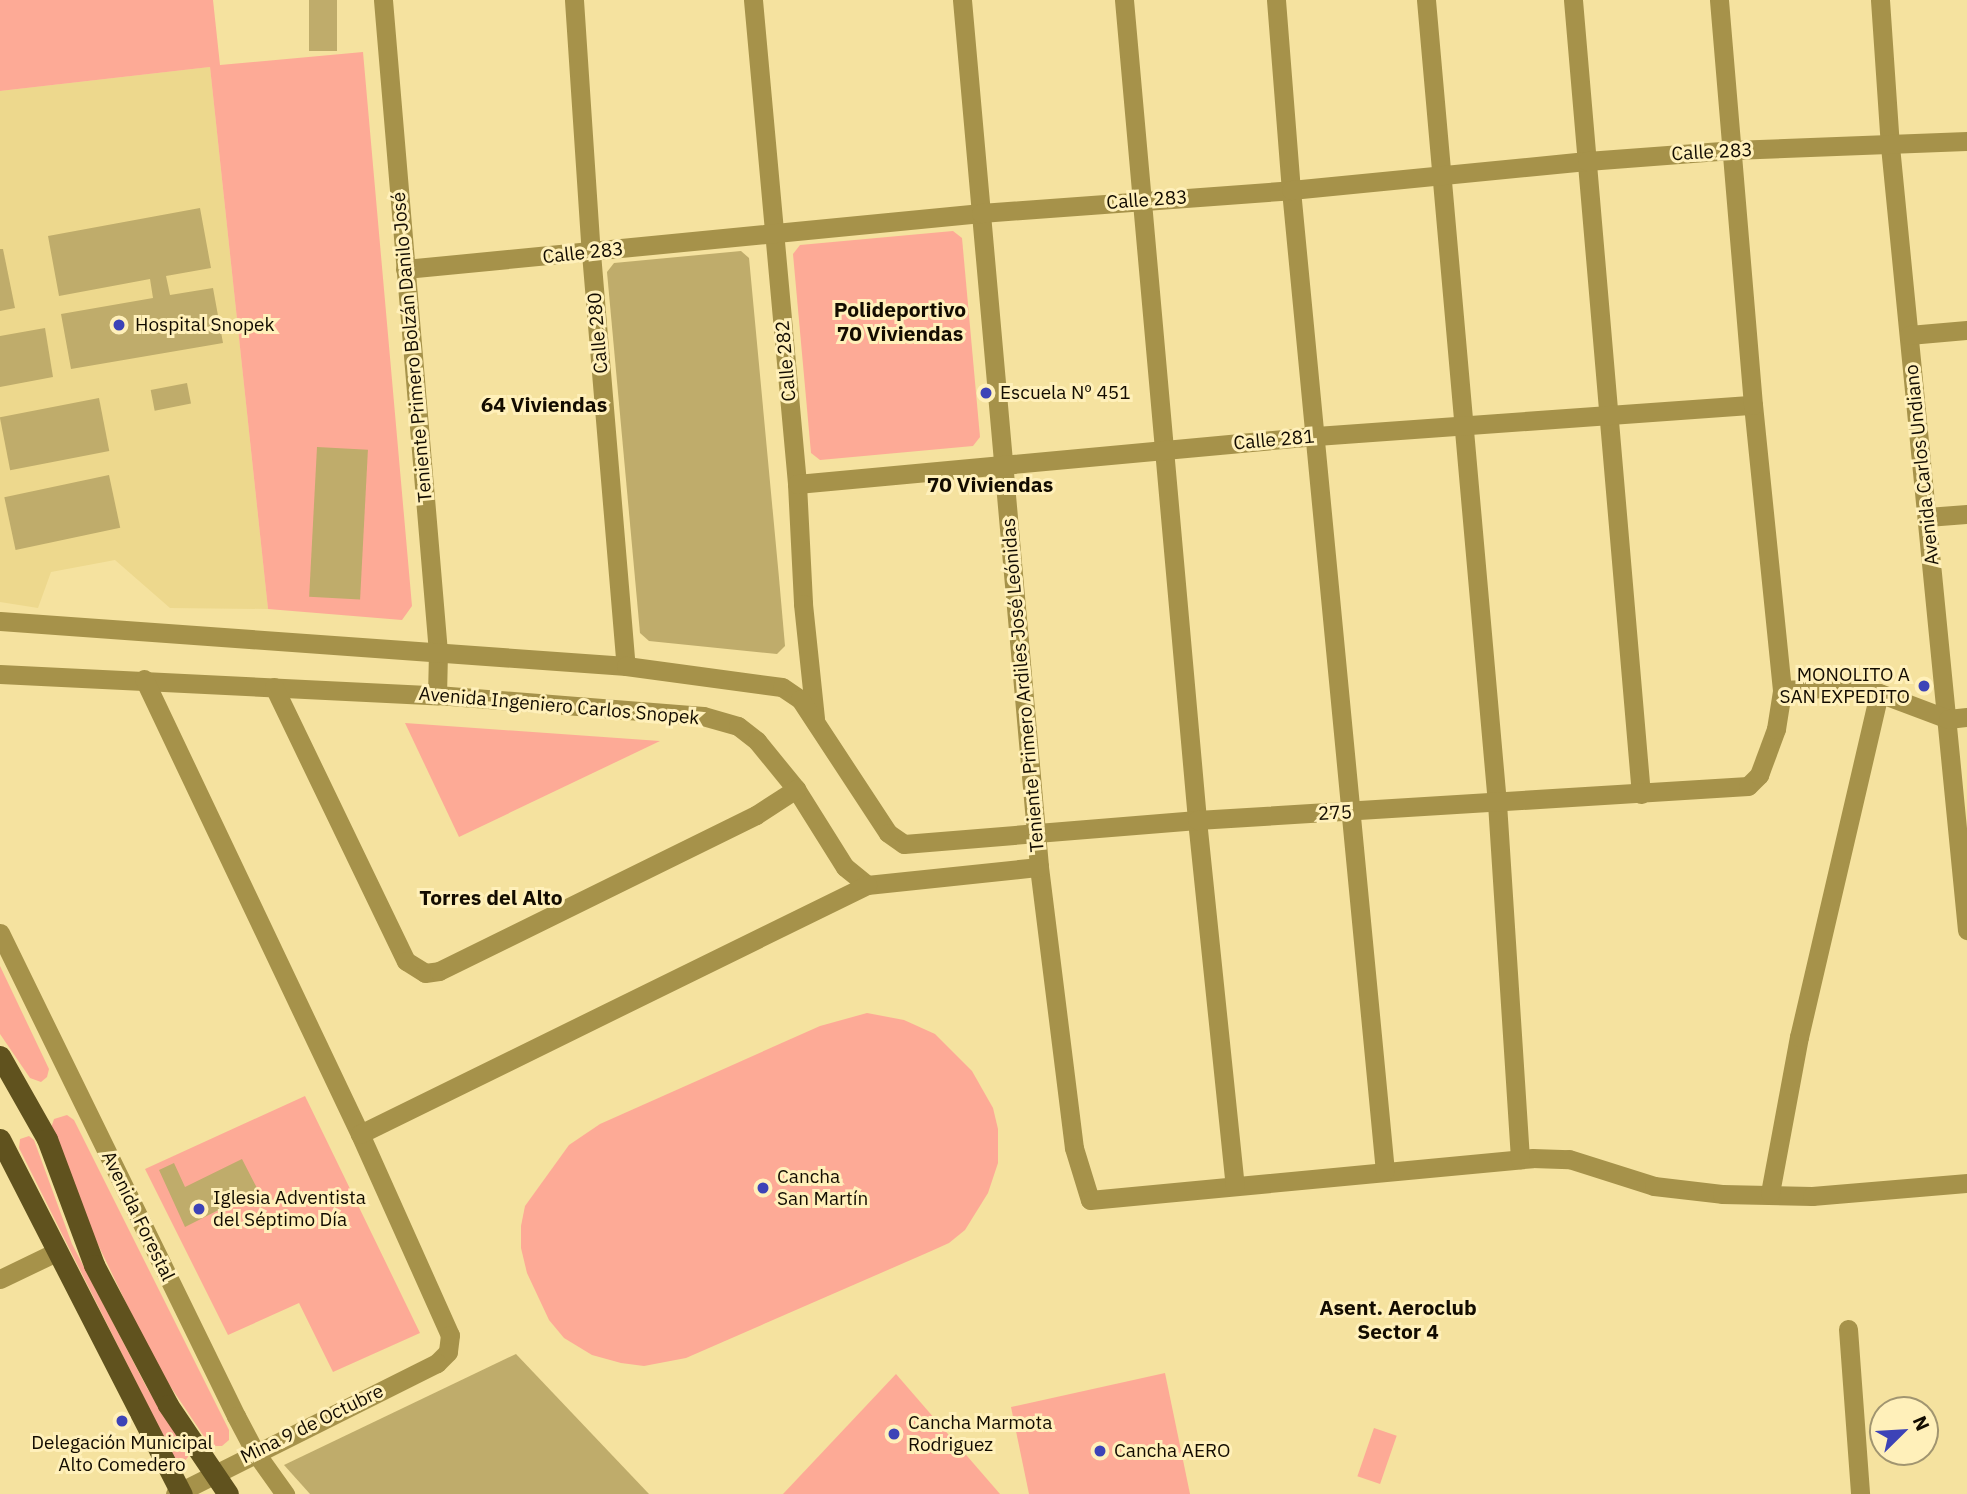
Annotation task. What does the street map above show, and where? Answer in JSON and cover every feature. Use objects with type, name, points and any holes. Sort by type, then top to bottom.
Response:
[{"type":"main road","points":[[0,1056],[47,1139],[94,1265],[168,1405],[228,1494]]},
{"type":"main road","points":[[0,1139],[179,1493]]},
{"type":"street","name":"Teniente Primero Bolzán Danilo José","points":[[383,0],[438,652],[437,695]]},
{"type":"street","name":"Calle 280","points":[[574,0],[591,253],[626,666]]},
{"type":"street","name":"Calle 282","points":[[753,0],[797,484],[803,604],[816,722]]},
{"type":"street","name":"Teniente Primero Ardiles José Leónidas","points":[[962,0],[1039,867],[1074,1148],[1090,1200],[1235,1185]]},
{"type":"street","points":[[1124,0],[1197,820],[1235,1185],[1520,1159],[1569,1159],[1654,1186],[1722,1194],[1812,1196],[1967,1183]]},
{"type":"street","points":[[1276,0],[1291,190],[1385,1171]]},
{"type":"street","points":[[1426,0],[1497,803],[1520,1159]]},
{"type":"street","points":[[1573,0],[1641,794]]},
{"type":"street","points":[[1718,0],[1753,405],[1782,690],[1850,687],[1879,693],[1958,718]]},
{"type":"street","name":"Avenida Carlos Undiano","points":[[1880,0],[1890,146],[1927,517],[1958,718],[1967,930]]},
{"type":"street","name":"Calle 283","points":[[405,270],[774,233],[1291,190],[1587,161],[1732,150],[1967,141]]},
{"type":"street","points":[[1909,335],[1967,330]]},
{"type":"street","name":"Calle 281","points":[[797,484],[1004,467],[1316,436],[1753,405]]},
{"type":"street","points":[[1927,517],[1967,514]]},
{"type":"street","points":[[0,621],[626,666],[782,687],[800,699],[816,722]]},
{"type":"street","name":"Avenida Ingeniero Carlos Snopek","points":[[0,674],[437,695],[703,716],[738,726],[757,741],[796,789],[845,867],[867,885]]},
{"type":"street","points":[[144,679],[360,1134],[867,885],[1039,867]]},
{"type":"street","points":[[274,687],[406,961],[425,973],[439,971],[756,816],[796,789]]},
{"type":"street","name":"275","points":[[816,722],[888,834],[904,844],[922,844],[1197,820],[1748,786],[1759,775],[1776,729],[1782,690]]},
{"type":"street","points":[[1770,1194],[1799,1037],[1879,693]]},
{"type":"street","name":"Avenida Forestal","points":[[0,933],[255,1452],[285,1494]]},
{"type":"street","name":"Mina 9 de Octubre","points":[[179,1493],[255,1452],[437,1363],[448,1352],[450,1335],[360,1134]]},
{"type":"street","points":[[0,1279],[56,1252]]},
{"type":"street","points":[[1848,1329],[1860,1494]]},
{"type":"shaded area","points":[[0,0],[213,0],[220,65],[363,52],[412,606],[402,620],[268,609],[210,67],[0,91]]},
{"type":"shaded area","name":"Hospital Snopek","points":[[210,67],[268,609],[170,608],[115,560],[51,572],[38,608],[0,602],[0,91]]},
{"type":"shaded area","points":[[953,231],[962,238],[980,437],[973,446],[820,460],[811,453],[793,254],[800,245]]},
{"type":"shaded area","points":[[405,723],[660,741],[459,837]]},
{"type":"shaded area","points":[[0,966],[49,1069],[47,1077],[41,1082],[30,1078],[0,1034]]},
{"type":"shaded area","name":"Cancha San Martín","points":[[867,1013],[904,1020],[935,1034],[972,1071],[993,1108],[998,1129],[998,1163],[988,1193],[965,1230],[949,1243],[686,1358],[644,1366],[621,1363],[592,1355],[564,1338],[549,1320],[527,1273],[521,1248],[521,1226],[525,1206],[569,1145],[600,1124],[820,1026]]},
{"type":"shaded area","points":[[305,1096],[420,1333],[333,1372],[299,1303],[228,1335],[145,1169]]},
{"type":"shaded area","points":[[67,1115],[74,1120],[229,1430],[229,1440],[222,1446],[214,1446],[207,1441],[156,1365],[90,1228],[51,1128],[54,1119]]},
{"type":"shaded area","points":[[29,1136],[34,1140],[72,1244],[147,1388],[187,1450],[188,1457],[184,1462],[176,1462],[19,1148],[20,1139]]},
{"type":"shaded area","name":"Cancha AERO","points":[[1165,1373],[1190,1494],[1029,1494],[1011,1407]]},
{"type":"shaded area","name":"Cancha Marmota Rodriguez","points":[[896,1374],[1000,1494],[783,1494]]},
{"type":"shaded area","points":[[1374,1428],[1397,1436],[1380,1484],[1357,1476]]},
{"type":"building","points":[[309,0],[337,0],[337,51],[309,51]]},
{"type":"building","points":[[200,208],[211,268],[166,276],[170,295],[213,288],[223,343],[71,369],[61,314],[153,298],[150,279],[59,296],[48,236]]},
{"type":"building","points":[[0,249],[3,249],[15,308],[0,311]]},
{"type":"building","points":[[741,251],[749,258],[779,578],[785,646],[777,654],[649,641],[640,633],[607,272],[614,263]]},
{"type":"building","points":[[45,328],[53,377],[0,387],[0,336]]},
{"type":"building","points":[[187,383],[191,404],[155,411],[151,390]]},
{"type":"building","points":[[99,398],[109,451],[10,470],[0,417]]},
{"type":"building","points":[[317,447],[368,450],[360,599],[309,597]]},
{"type":"building","points":[[109,475],[120,528],[16,550],[4,497]]},
{"type":"building","name":"Iglesia Adventista del Séptimo Día","points":[[242,1159],[258,1190],[185,1227],[159,1170],[174,1163],[185,1187]]},
{"type":"building","points":[[516,1354],[649,1494],[310,1494],[284,1465]]},
{"type":"place","name":"Hospital Snopek","points":[[119,325]]},
{"type":"place","name":"Escuela Nº 451","points":[[986,393]]},
{"type":"place","name":"MONOLITO A SAN EXPEDITO","points":[[1924,686]]},
{"type":"place","name":"Cancha San Martín","points":[[763,1188]]},
{"type":"place","name":"Iglesia Adventista del Séptimo Día","points":[[199,1209]]},
{"type":"place","name":"Delegación Municipal Alto Comedero","points":[[122,1421]]},
{"type":"place","name":"Cancha Marmota Rodriguez","points":[[894,1434]]},
{"type":"place","name":"Cancha AERO","points":[[1100,1451]]},
{"type":"district","name":"Polideportivo 70 Viviendas","points":[[900,321]]},
{"type":"district","name":"64 Viviendas","points":[[544,404]]},
{"type":"district","name":"70 Viviendas","points":[[990,484]]},
{"type":"district","name":"Torres del Alto","points":[[491,897]]},
{"type":"district","name":"Asent. Aeroclub Sector 4","points":[[1398,1319]]}]
